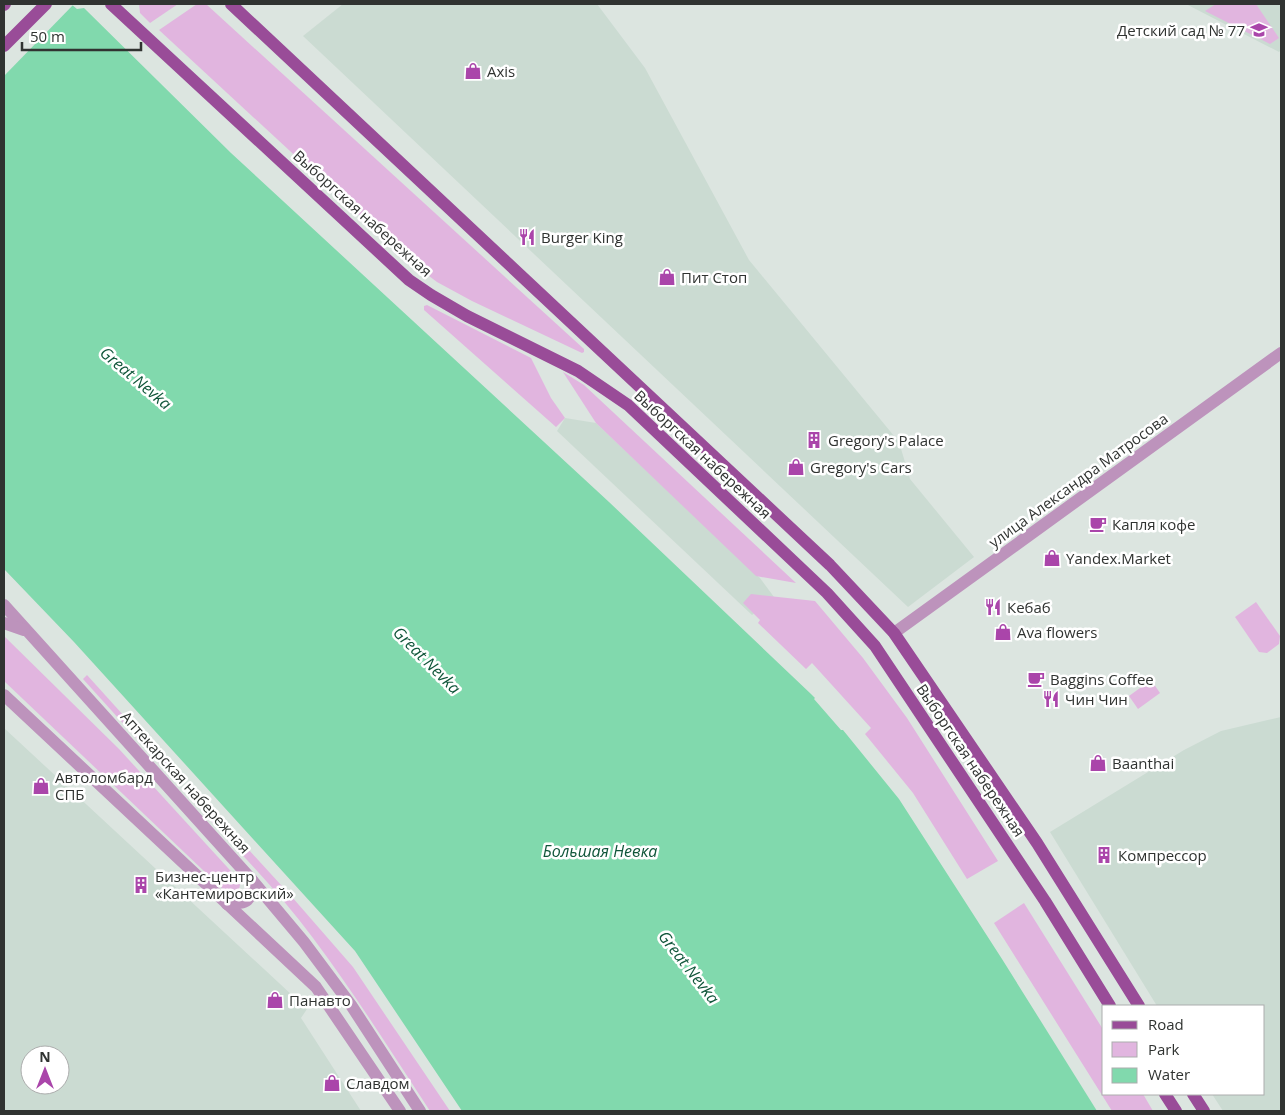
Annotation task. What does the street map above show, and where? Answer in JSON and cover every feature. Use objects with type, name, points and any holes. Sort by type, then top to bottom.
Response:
[{"type":"main road","points":[[4,46],[46,4]]},
{"type":"main road","name":"Выборгская набережная","points":[[111,4],[409,280],[430,295],[467,316],[578,371],[628,405],[827,592],[880,654],[1046,901],[1109,1005]]},
{"type":"main road","name":"Выборгская набережная","points":[[231,4],[830,565],[894,633],[1037,843],[1138,1005]]},
{"type":"main road","points":[[1166,1095],[1176,1111]]},
{"type":"main road","points":[[1194,1095],[1204,1111]]},
{"type":"street","name":"улица Александра Матросова","points":[[894,633],[1281,353]]},
{"type":"street","name":"Аптекарская набережная","points":[[4,605],[252,880],[304,942],[330,976],[420,1111]]},
{"type":"street","points":[[4,623],[27,630]]},
{"type":"street","points":[[4,695],[316,987],[400,1111]]},
{"type":"street","points":[[227,904],[242,904],[249,900],[252,894],[252,880]]},
{"type":"shaded area","points":[[343,4],[597,4],[645,68],[749,260],[899,442],[910,479],[974,557],[908,607],[303,36]]},
{"type":"shaded area","name":"Детский сад № 77","points":[[1186,4],[1281,4],[1281,50],[1279,52]]},
{"type":"shaded area","points":[[565,418],[596,423],[760,578],[774,597],[752,615],[557,431]]},
{"type":"shaded area","points":[[1281,717],[1281,1111],[1223,1111],[1213,1095],[1265,1095],[1265,1005],[1156,1005],[1050,832],[1184,750],[1221,731]]},
{"type":"shaded area","points":[[4,728],[307,1009],[301,1018],[361,1111],[4,1111]]},
{"type":"green space","points":[[139,4],[178,4],[150,23],[140,13]]},
{"type":"green space","points":[[197,4],[206,4],[584,349],[584,352],[582,353],[472,301],[437,282],[409,261],[159,30]]},
{"type":"green space","name":"Детский сад № 77","points":[[1216,4],[1256,4],[1279,38],[1270,44],[1205,11]]},
{"type":"green space","points":[[427,305],[531,358],[551,398],[565,418],[556,427],[424,310],[424,306]]},
{"type":"green space","points":[[563,372],[584,385],[796,583],[756,576],[596,423]]},
{"type":"green space","points":[[751,594],[815,601],[863,658],[907,718],[998,861],[967,879],[913,793],[865,734],[871,728],[812,663],[806,669],[758,623],[760,620],[743,603]]},
{"type":"green space","points":[[1256,602],[1280,636],[1279,644],[1267,653],[1259,652],[1235,617]]},
{"type":"green space","points":[[4,636],[119,749],[239,880],[239,889],[230,893],[225,891],[4,681]]},
{"type":"green space","points":[[87,675],[180,778],[176,782],[83,679]]},
{"type":"green space","points":[[1151,680],[1160,693],[1138,709],[1129,696]]},
{"type":"green space","points":[[217,815],[353,967],[450,1111],[430,1111],[329,959],[277,893],[211,821]]},
{"type":"green space","points":[[1024,903],[1102,1028],[1102,1095],[1144,1095],[1153,1111],[1112,1111],[994,923]]},
{"type":"water","name":"Большая Невка","points":[[4,4],[71,4],[77,9],[84,8],[231,153],[609,502],[815,698],[899,799],[1097,1111],[462,1111],[355,951],[74,642],[4,569]]},
{"type":"pier","points":[[4,4],[74,4],[4,76]]},
{"type":"place","name":"Детский сад № 77","points":[[1259,30]]},
{"type":"place","name":"Axis","points":[[473,71]]},
{"type":"place","name":"Burger King","points":[[527,237]]},
{"type":"place","name":"Пит Стоп","points":[[667,277]]},
{"type":"place","name":"Gregory's Palace","points":[[814,440]]},
{"type":"place","name":"Gregory's Cars","points":[[796,467]]},
{"type":"place","name":"Капля кофе","points":[[1098,524]]},
{"type":"place","name":"Yandex.Market","points":[[1052,558]]},
{"type":"place","name":"Кебаб","points":[[993,607]]},
{"type":"place","name":"Ava flowers","points":[[1003,632]]},
{"type":"place","name":"Baggins Coffee","points":[[1036,679]]},
{"type":"place","name":"Чин Чин","points":[[1051,699]]},
{"type":"place","name":"Baanthai","points":[[1098,763]]},
{"type":"place","name":"Автоломбард СПБ","points":[[41,786]]},
{"type":"place","name":"Компрессор","points":[[1104,855]]},
{"type":"place","name":"Бизнес-центр «Кантемировский»","points":[[141,885]]},
{"type":"place","name":"Панавто","points":[[275,1000]]},
{"type":"place","name":"Славдом","points":[[332,1083]]},
{"type":"water label","name":"Great Nevka","points":[[136,378]]},
{"type":"water label","name":"Great Nevka","points":[[427,660]]},
{"type":"water label","name":"Great Nevka","points":[[689,967]]}]
